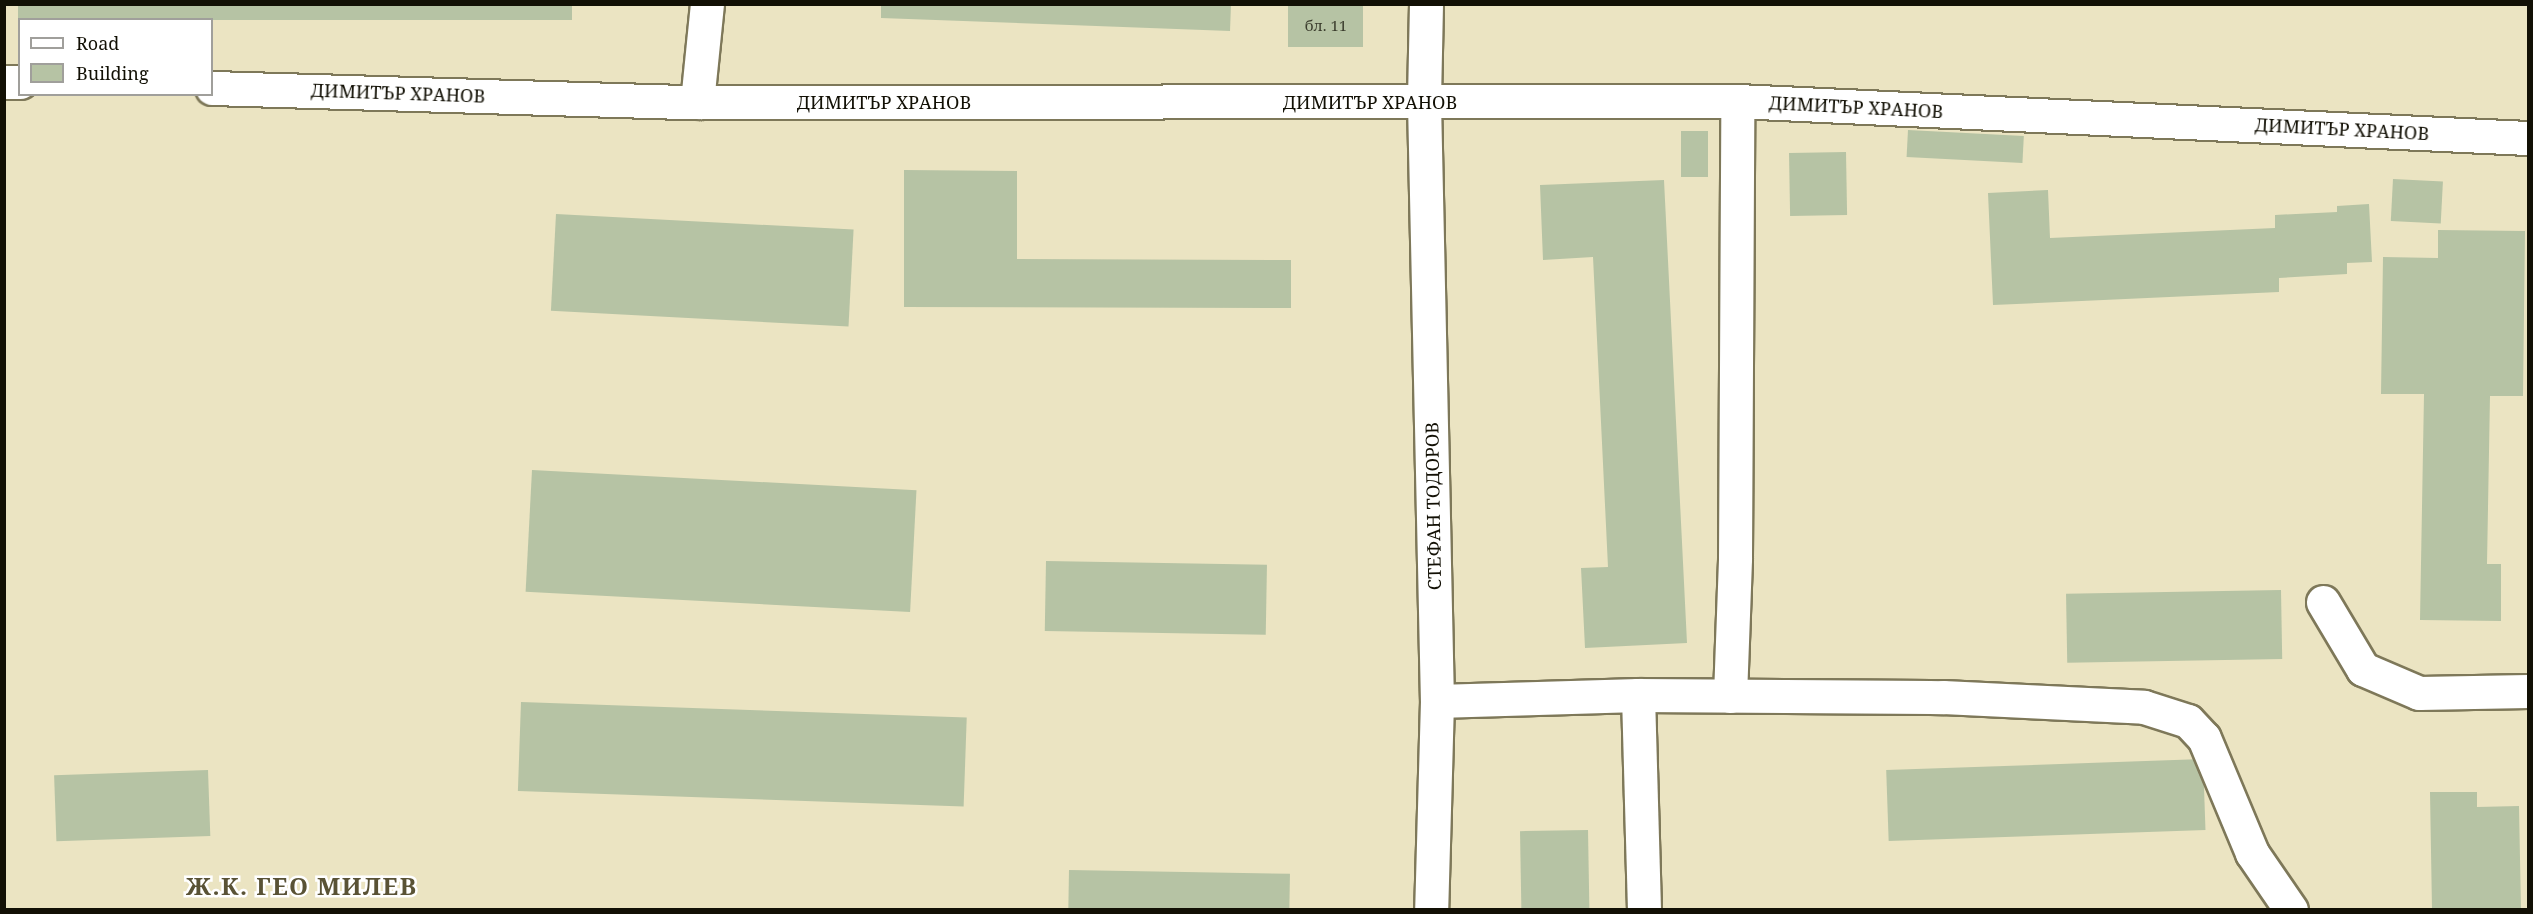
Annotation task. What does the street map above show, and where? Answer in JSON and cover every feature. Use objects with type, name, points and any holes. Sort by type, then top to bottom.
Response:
[{"type":"street","points":[[697,102],[707,4]]},
{"type":"street","name":"СТЕФАН ТОДОРОВ","points":[[1426,4],[1424,102],[1437,701],[1431,909]]},
{"type":"street","name":"ДИМИТЪР ХРАНОВ","points":[[213,88],[697,102],[1737,101],[2529,138]]},
{"type":"street","points":[[1730,696],[1735,558],[1737,101]]},
{"type":"street","points":[[2323,602],[2362,669],[2419,693],[2529,691]]},
{"type":"street","points":[[1638,695],[1644,909]]},
{"type":"street","points":[[1437,701],[1638,695],[1943,697],[2144,707],[2188,722],[2204,738],[2252,853],[2291,909]]},
{"type":"building","points":[[881,4],[1231,4],[1230,31],[881,18]]},
{"type":"building","points":[[1288,4],[1363,4],[1363,47],[1288,47]]},
{"type":"building","points":[[18,5],[572,5],[572,20],[18,18]]},
{"type":"building","points":[[1908,130],[2024,136],[2022,163],[1907,157]]},
{"type":"building","points":[[1681,131],[1708,131],[1708,177],[1681,177]]},
{"type":"building","points":[[1846,152],[1847,215],[1790,216],[1789,153]]},
{"type":"building","points":[[904,170],[1017,171],[1017,259],[1291,260],[1291,308],[904,307]]},
{"type":"building","points":[[2393,179],[2443,182],[2441,224],[2391,221]]},
{"type":"building","points":[[1664,180],[1687,643],[1585,648],[1581,568],[1608,567],[1593,257],[1543,260],[1540,185]]},
{"type":"building","points":[[2048,190],[2050,238],[2275,228],[2275,215],[2337,212],[2337,206],[2369,204],[2372,262],[2347,263],[2347,274],[2279,278],[2279,292],[1993,305],[1988,193]]},
{"type":"building","points":[[556,214],[854,230],[849,326],[551,311]]},
{"type":"building","points":[[2438,230],[2525,231],[2523,396],[2490,396],[2487,564],[2501,564],[2501,621],[2420,620],[2424,394],[2381,394],[2383,257],[2438,258]]},
{"type":"building","points":[[532,470],[916,490],[910,612],[526,592]]},
{"type":"building","points":[[1046,561],[1267,565],[1266,635],[1045,631]]},
{"type":"building","points":[[2281,590],[2282,659],[2067,663],[2066,594]]},
{"type":"building","points":[[521,702],[967,718],[964,807],[518,791]]},
{"type":"building","points":[[2203,759],[2205,830],[1889,841],[1886,770]]},
{"type":"building","points":[[208,770],[210,836],[56,841],[54,775]]},
{"type":"building","points":[[2430,792],[2477,792],[2477,807],[2519,806],[2521,910],[2432,910]]},
{"type":"building","points":[[1588,830],[1589,910],[1521,910],[1520,831]]},
{"type":"building","points":[[1069,870],[1290,874],[1289,910],[1068,910]]},
{"type":"district","name":"Ж.К. ГЕО МИЛЕВ","points":[[302,886]]}]
